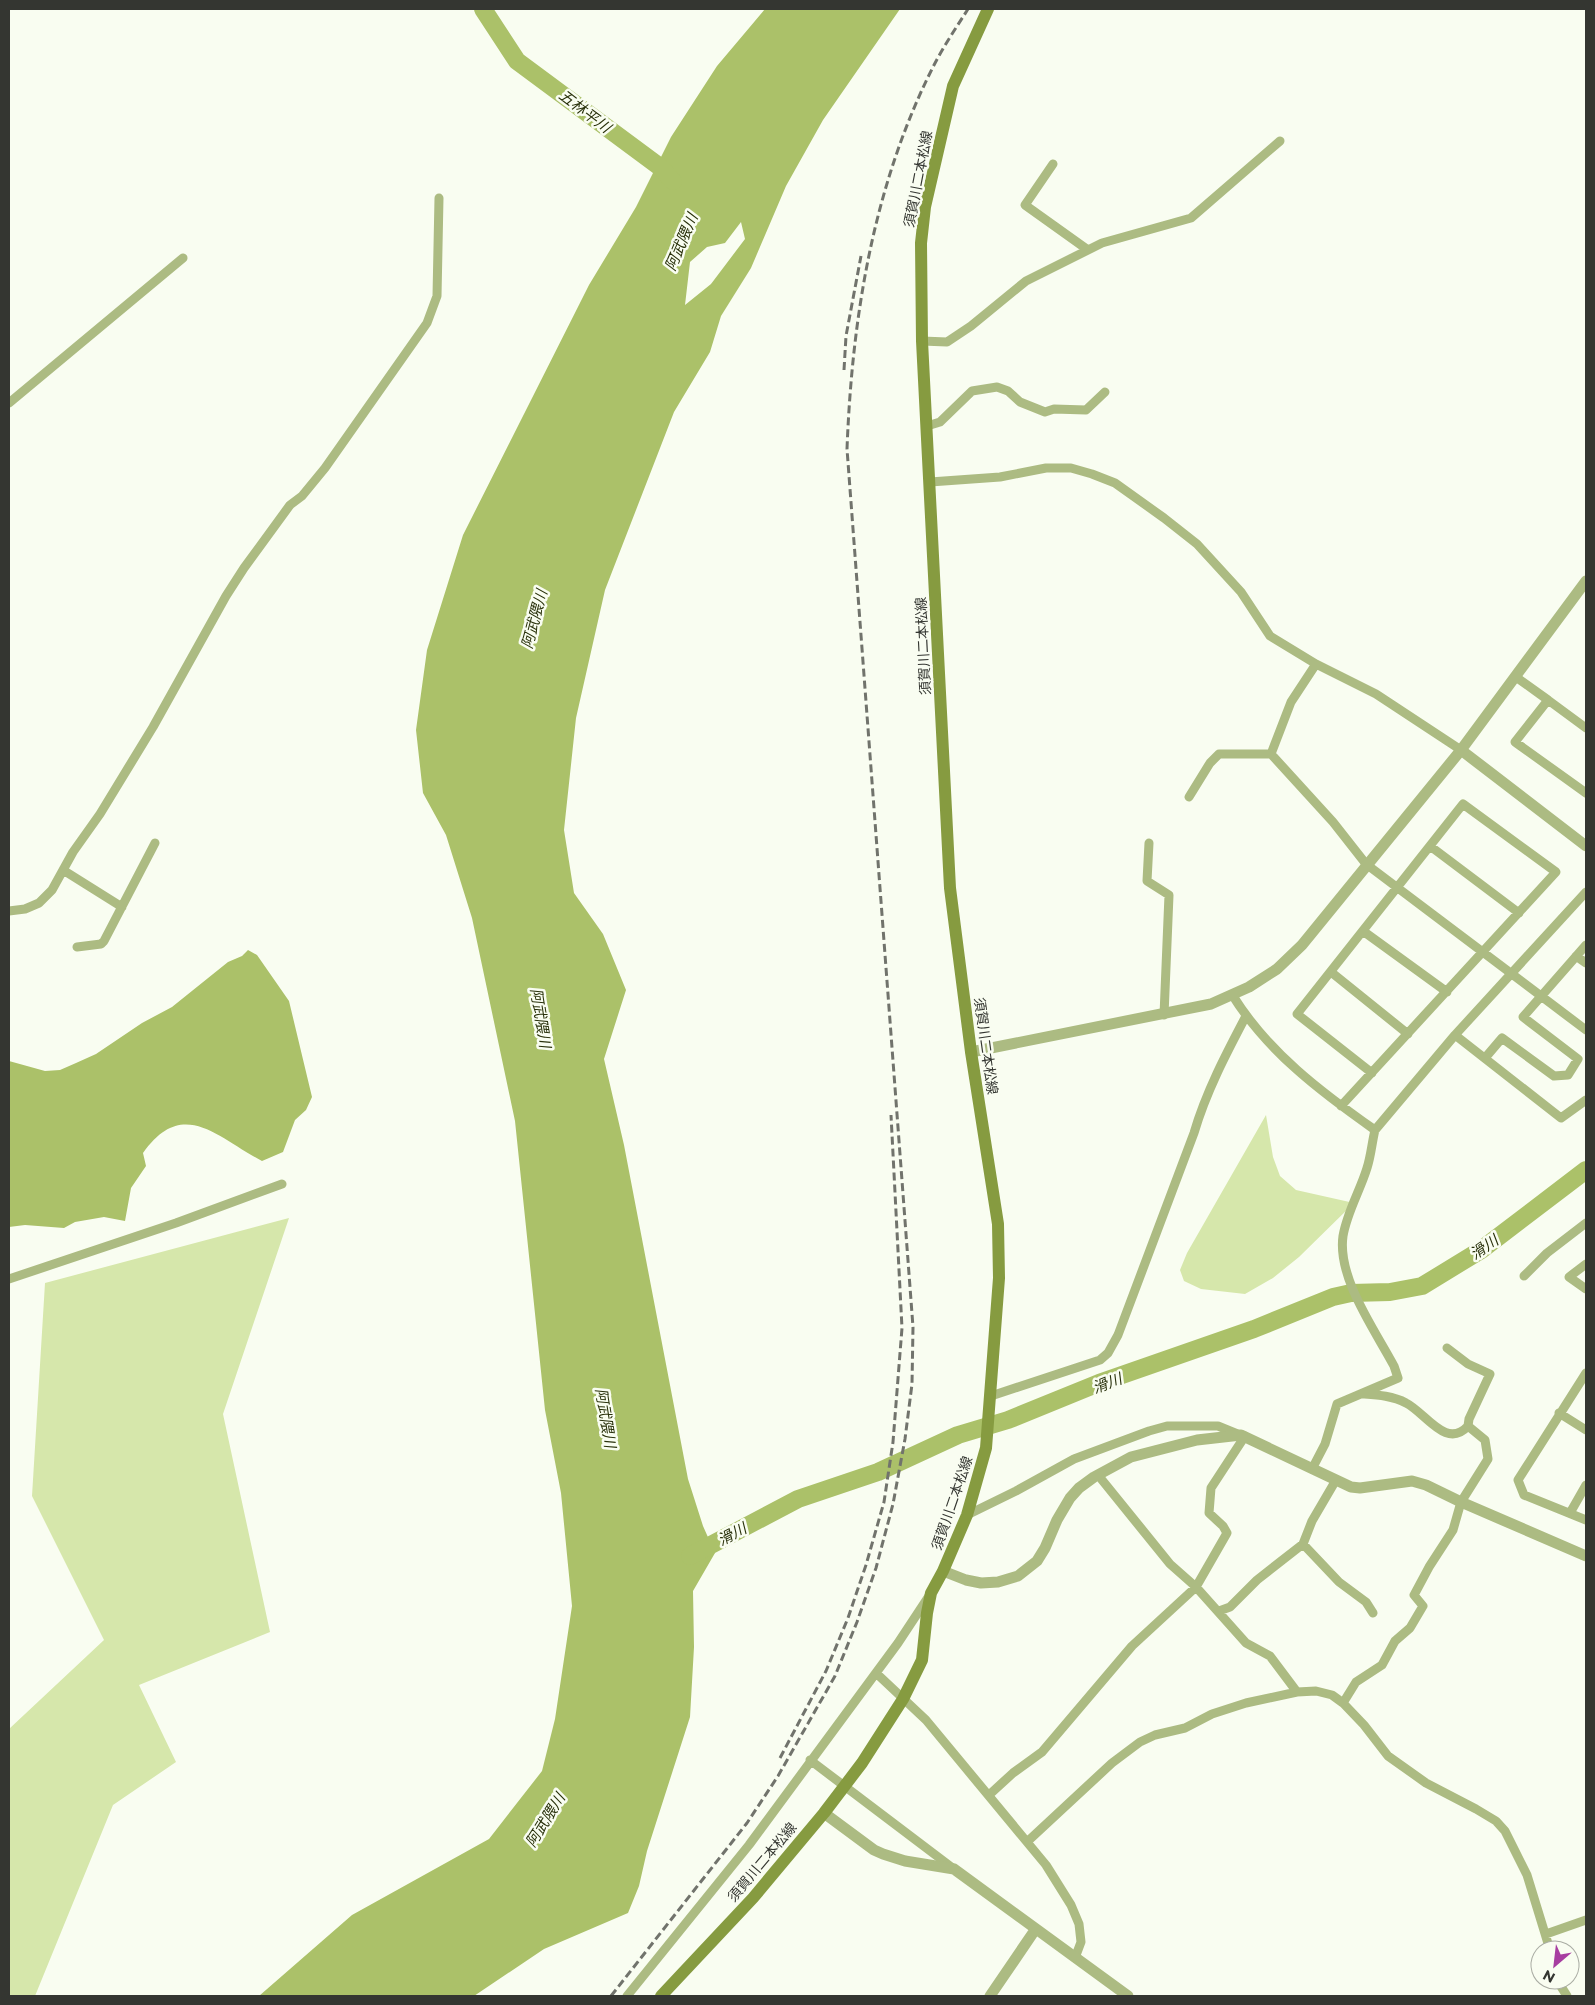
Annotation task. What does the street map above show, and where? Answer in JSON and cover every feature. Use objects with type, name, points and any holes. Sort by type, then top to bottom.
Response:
[{"type":"main road","name":"須賀川二本松線","points":[[661,1996],[753,1898],[824,1813],[871,1750],[903,1699],[922,1660],[931,1593],[943,1571],[967,1514],[986,1448],[1000,1278],[998,1224],[971,1052],[950,888],[922,341],[921,243],[925,207],[953,86],[988,9]]},
{"type":"street","points":[[922,341],[947,342],[971,326],[1026,281],[1102,243],[1191,218],[1280,141]]},
{"type":"street","points":[[1053,164],[1025,205],[1088,250]]},
{"type":"street","points":[[9,910],[25,909],[39,903],[52,890],[153,727],[226,596],[244,568],[290,505],[302,496],[325,468],[427,323],[437,296],[439,198]]},
{"type":"street","points":[[9,404],[183,258]]},
{"type":"street","points":[[927,426],[940,422],[972,391],[997,387],[1008,391],[1020,402],[1045,412],[1054,409],[1086,410],[1105,392]]},
{"type":"street","points":[[930,482],[1000,477],[1046,468],[1071,468],[1115,483],[1164,518],[1196,544],[1241,592],[1270,636],[1316,664],[1376,694],[1461,750],[1586,846]]},
{"type":"street","points":[[971,1052],[1164,1015],[1211,1004],[1233,996],[1277,969],[1295,951],[1461,750],[1586,581]]},
{"type":"street","points":[[1271,754],[1291,702],[1316,664]]},
{"type":"street","points":[[1516,676],[1586,728]]},
{"type":"street","points":[[1548,700],[1515,742],[1586,792]]},
{"type":"street","points":[[1189,797],[1210,763],[1220,754],[1271,754],[1333,822],[1366,864],[1586,1030]]},
{"type":"street","points":[[1341,1106],[1372,1073],[1447,992],[1556,872],[1463,804],[1297,1014],[1372,1073]]},
{"type":"street","points":[[1149,842],[1147,881],[1169,895],[1164,1015]]},
{"type":"street","points":[[78,947],[101,944],[155,843]]},
{"type":"street","points":[[1430,846],[1519,913]]},
{"type":"street","points":[[63,870],[122,907]]},
{"type":"street","points":[[1312,1469],[1325,1444],[1337,1404],[1398,1378],[1394,1366],[1352,1287],[1344,1259],[1343,1238],[1349,1212],[1368,1166],[1375,1130],[1455,1035],[1586,892]]},
{"type":"street","points":[[1363,931],[1447,992]]},
{"type":"street","points":[[1485,1058],[1502,1038],[1554,1076],[1568,1074],[1578,1059],[1523,1017],[1586,944]]},
{"type":"street","points":[[1576,956],[1586,963]]},
{"type":"street","points":[[1331,972],[1408,1034]]},
{"type":"street","points":[[1233,996],[1246,1016],[1276,1053],[1341,1106],[1375,1130]]},
{"type":"street","points":[[990,1399],[1100,1360],[1108,1353],[1118,1335],[1194,1133],[1199,1114],[1214,1079],[1246,1016]]},
{"type":"street","points":[[1455,1035],[1561,1118],[1586,1100]]},
{"type":"street","points":[[9,1279],[176,1224],[282,1184]]},
{"type":"street","points":[[1524,1276],[1547,1253],[1586,1223]]},
{"type":"street","points":[[1586,1264],[1568,1277],[1586,1289]]},
{"type":"street","points":[[1362,1393],[1394,1397],[1408,1404],[1437,1428],[1452,1435],[1461,1434],[1468,1426],[1469,1419],[1490,1374],[1468,1364],[1447,1348]]},
{"type":"street","points":[[1586,1373],[1518,1480],[1524,1495],[1586,1520]]},
{"type":"street","points":[[1559,1413],[1586,1430]]},
{"type":"street","points":[[967,1514],[1016,1491],[1074,1459],[1150,1431],[1167,1426],[1218,1426],[1351,1486],[1360,1488],[1412,1481],[1426,1485],[1586,1556]]},
{"type":"street","points":[[1343,1703],[1356,1682],[1382,1666],[1394,1641],[1410,1628],[1423,1606],[1414,1595],[1429,1567],[1453,1530],[1461,1502],[1488,1459],[1485,1440],[1468,1426]]},
{"type":"street","points":[[943,1571],[966,1580],[981,1583],[998,1582],[1018,1576],[1031,1567],[1045,1548],[1057,1520],[1070,1498],[1079,1488],[1098,1475],[1140,1454],[1197,1440],[1243,1436]]},
{"type":"street","points":[[989,1795],[1013,1772],[1042,1752],[1132,1646],[1196,1587],[1227,1533],[1223,1526],[1209,1513],[1211,1488],[1243,1436]]},
{"type":"street","points":[[1098,1475],[1170,1564],[1196,1587],[1246,1643],[1270,1656],[1297,1692]]},
{"type":"street","points":[[1219,1611],[1230,1607],[1257,1580],[1303,1544],[1312,1521],[1336,1480]]},
{"type":"street","points":[[1570,1513],[1586,1485]]},
{"type":"street","points":[[1303,1544],[1339,1582],[1366,1602],[1373,1613]]},
{"type":"street","points":[[627,1996],[749,1844],[876,1674],[931,1593]]},
{"type":"street","points":[[876,1674],[926,1720],[1046,1865],[1071,1905],[1079,1924],[1081,1942],[1075,1958]]},
{"type":"street","points":[[1028,1841],[1112,1763],[1140,1742],[1154,1736],[1185,1728],[1212,1714],[1246,1703],[1297,1692],[1316,1691],[1332,1695],[1343,1703],[1364,1725],[1388,1756],[1426,1784],[1496,1821],[1505,1831],[1527,1875],[1548,1940]]},
{"type":"street","points":[[810,1760],[1035,1930],[1128,1996]]},
{"type":"street","points":[[824,1813],[874,1850],[883,1854],[905,1861],[954,1869]]},
{"type":"street","points":[[1546,1934],[1586,1920]]},
{"type":"street","points":[[990,1996],[1035,1930]]},
{"type":"shaded area","points":[[1266,1115],[1273,1157],[1280,1176],[1296,1190],[1354,1203],[1299,1257],[1273,1278],[1245,1294],[1201,1289],[1184,1281],[1180,1270],[1187,1253]]},
{"type":"shaded area","points":[[289,1218],[223,1414],[270,1632],[139,1685],[176,1762],[113,1805],[35,1996],[9,1996],[9,1729],[104,1640],[32,1496],[45,1283]]},
{"type":"water","name":"阿武隈川","points":[[765,9],[900,9],[823,120],[786,186],[751,268],[721,316],[710,352],[674,412],[605,590],[576,718],[564,830],[574,893],[603,934],[626,990],[604,1059],[624,1145],[688,1479],[703,1526],[715,1553],[693,1591],[694,1647],[690,1717],[647,1851],[639,1886],[628,1913],[544,1949],[474,1996],[259,1996],[352,1915],[489,1839],[542,1771],[555,1719],[572,1606],[561,1493],[545,1410],[515,1121],[472,918],[446,835],[423,793],[416,730],[427,650],[463,535],[589,285],[636,207],[671,137],[717,66]],"holes":[[[741,222],[745,239],[711,284],[685,305],[690,262],[707,247],[725,243]]]},
{"type":"water","points":[[248,950],[257,955],[289,1001],[312,1097],[306,1110],[295,1120],[283,1152],[262,1161],[216,1133],[201,1127],[187,1124],[172,1127],[158,1136],[143,1153],[146,1166],[131,1188],[125,1221],[104,1217],[75,1222],[64,1228],[25,1225],[9,1227],[9,1061],[45,1071],[60,1070],[96,1054],[142,1023],[172,1007],[228,962],[242,956]]},
{"type":"waterway","name":"五林平川","points":[[483,9],[517,61],[660,167],[673,181]]},
{"type":"waterway","name":"滑川","points":[[690,1556],[798,1499],[878,1472],[958,1435],[1008,1420],[1099,1383],[1254,1329],[1333,1297],[1351,1293],[1390,1292],[1422,1286],[1481,1250],[1586,1170]]},
{"type":"railway","points":[[611,1996],[747,1823],[778,1776],[835,1676],[876,1568],[893,1504],[905,1439],[912,1384],[913,1327],[847,449],[854,351],[869,254],[881,206],[895,158],[912,112],[937,60],[968,9]]},
{"type":"railway","points":[[844,370],[846,336],[861,256]]},
{"type":"railway","points":[[780,1758],[826,1671],[848,1618],[884,1502],[893,1442],[902,1328],[891,1115]]}]
